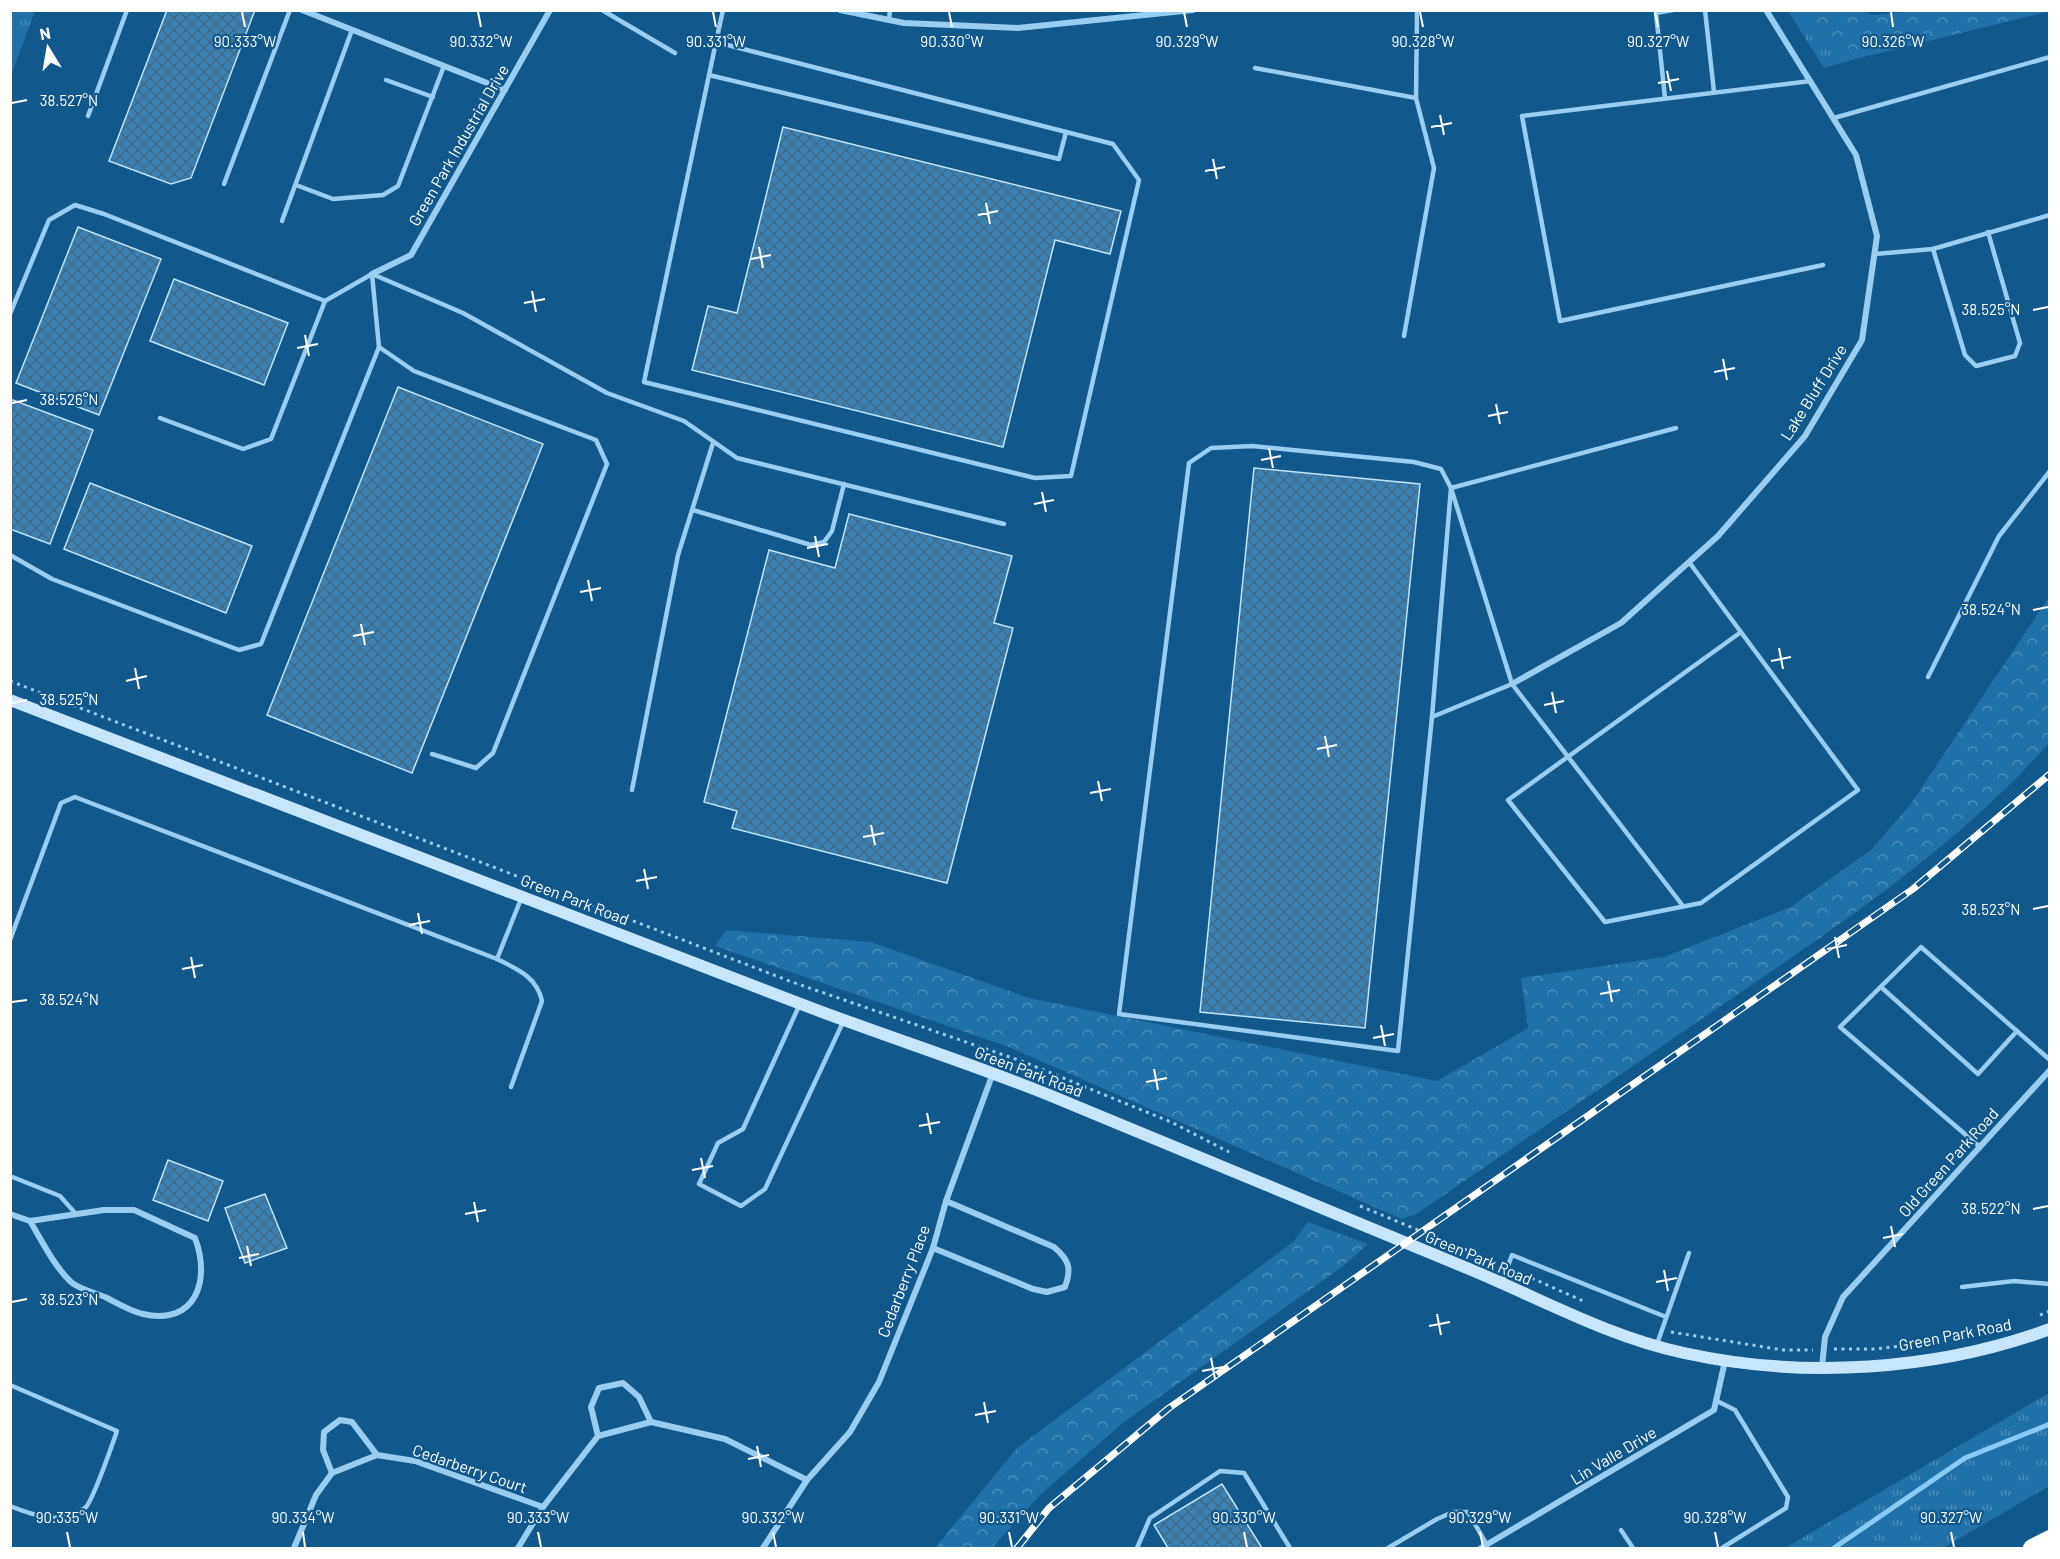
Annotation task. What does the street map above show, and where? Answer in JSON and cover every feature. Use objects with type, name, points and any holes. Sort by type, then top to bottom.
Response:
[{"type":"highway","points":[[2032,1548],[2049,1539]]},
{"type":"street","points":[[302,10],[505,90]]},
{"type":"street","name":"Green Park Industrial Drive","points":[[372,274],[411,255],[550,10]]},
{"type":"street","points":[[840,10],[889,20],[1018,28],[1193,10]]},
{"type":"street","name":"Lake Bluff Drive","points":[[1512,684],[1621,623],[1718,536],[1805,436],[1862,340],[1877,236],[1856,154],[1766,10]]},
{"type":"street","name":"Green Park Road","points":[[10,700],[800,1004],[993,1073],[1501,1284],[1588,1323],[1656,1347],[1725,1360],[1822,1367],[1902,1363],[1950,1356],[1999,1345],[2049,1329]]},
{"type":"street","name":"Old Green Park Road","points":[[1822,1367],[1825,1337],[1843,1297],[2049,1071]]},
{"type":"street","name":"Cedarberry Place","points":[[763,1548],[807,1480],[849,1432],[879,1382],[933,1248],[946,1201],[993,1073]]},
{"type":"street","points":[[933,1248],[1033,1289],[1047,1292],[1065,1287],[1071,1273],[1067,1259],[1054,1247],[946,1201]]},
{"type":"street","points":[[10,1214],[30,1221],[76,1214],[134,1210],[195,1238],[201,1252],[198,1292],[187,1309],[168,1315],[143,1314],[72,1284],[30,1221]]},
{"type":"street","points":[[1717,1401],[1725,1360]]},
{"type":"street","points":[[598,1436],[591,1407],[599,1388],[623,1383],[639,1398],[651,1422]]},
{"type":"street","name":"Lin Valle Drive","points":[[1484,1547],[1714,1410],[1717,1401]]},
{"type":"street","points":[[294,1548],[316,1495],[332,1473],[377,1455],[352,1422],[340,1420],[324,1432],[323,1450],[332,1473]]},
{"type":"street","points":[[518,1548],[543,1507],[598,1436],[651,1422],[725,1439],[807,1480]]},
{"type":"street","name":"Cedarberry Court","points":[[377,1455],[415,1461],[543,1507]]},
{"type":"lane","points":[[88,116],[127,10]]},
{"type":"lane","points":[[224,184],[290,10]]},
{"type":"lane","points":[[602,10],[675,53]]},
{"type":"lane","points":[[716,42],[1113,144],[1139,180],[1071,476],[1035,478],[644,382],[716,42],[723,10]]},
{"type":"lane","points":[[889,20],[890,10]]},
{"type":"lane","points":[[1404,336],[1434,168],[1416,98],[1417,10]]},
{"type":"lane","points":[[1665,98],[1656,13],[1673,10]]},
{"type":"lane","points":[[1705,10],[1714,92]]},
{"type":"lane","points":[[282,221],[352,30]]},
{"type":"lane","points":[[1834,118],[2049,57]]},
{"type":"lane","points":[[296,185],[333,199],[383,195],[391,191],[402,181],[444,66]]},
{"type":"lane","points":[[1256,68],[1416,98]]},
{"type":"lane","points":[[709,75],[1059,159],[1066,132]]},
{"type":"lane","points":[[386,80],[433,97]]},
{"type":"lane","points":[[1811,81],[1522,116],[1560,321],[1823,265]]},
{"type":"lane","points":[[10,314],[49,220],[75,205],[104,214],[325,301]]},
{"type":"lane","points":[[1875,254],[1933,249],[2049,215]]},
{"type":"lane","points":[[1933,249],[1965,356],[1976,366],[2015,356],[2020,343],[1988,232]]},
{"type":"lane","points":[[160,418],[243,449],[271,439],[325,301],[372,274]]},
{"type":"lane","points":[[10,555],[52,579],[239,650],[261,644],[379,347],[372,274]]},
{"type":"lane","points":[[372,274],[463,313],[607,393],[684,421],[737,458],[1004,524]]},
{"type":"lane","points":[[379,347],[414,371],[596,440],[607,464],[493,753],[476,768],[432,754]]},
{"type":"lane","points":[[1450,488],[1676,428]]},
{"type":"lane","points":[[633,790],[678,555],[713,443]]},
{"type":"lane","points":[[1450,488],[1432,717],[1398,1051],[1119,1014],[1189,463],[1211,448],[1252,446],[1414,462],[1441,469],[1450,488],[1512,684],[1683,906]]},
{"type":"lane","points":[[1928,677],[1999,537],[2049,471]]},
{"type":"lane","points":[[693,510],[811,545],[825,542],[832,531],[844,484]]},
{"type":"lane","points":[[1689,562],[1741,632],[1858,790],[1701,903],[1605,922],[1508,800],[1741,632]]},
{"type":"lane","points":[[1432,717],[1512,684]]},
{"type":"lane","points":[[10,940],[61,802],[75,796],[497,959],[525,973],[539,988],[542,1001],[540,1013],[511,1087]]},
{"type":"lane","points":[[497,959],[522,897]]},
{"type":"lane","points":[[1980,1148],[1840,1027],[1922,947],[2049,1060]]},
{"type":"lane","points":[[1881,987],[1978,1074],[2017,1031]]},
{"type":"lane","points":[[800,1004],[743,1129],[718,1143],[699,1184],[741,1206],[765,1189],[844,1020]]},
{"type":"lane","points":[[10,1176],[60,1196],[76,1214]]},
{"type":"lane","points":[[1656,1347],[1689,1254]]},
{"type":"lane","points":[[1501,1284],[1512,1255],[1666,1317]]},
{"type":"lane","points":[[1962,1287],[2014,1281],[2049,1284]]},
{"type":"lane","points":[[10,1385],[117,1431],[87,1507],[71,1515],[36,1517],[10,1506]]},
{"type":"lane","points":[[1717,1401],[1735,1410],[1788,1497],[1786,1508],[1722,1548]]},
{"type":"lane","points":[[1137,1548],[1149,1518],[1220,1471],[1244,1473],[1290,1548]]},
{"type":"lane","points":[[1388,1548],[1437,1520],[1460,1512],[1468,1512],[1484,1547]]},
{"type":"lane","points":[[1621,1530],[1633,1548]]},
{"type":"path","points":[[10,681],[792,982],[1024,1062],[1171,1122],[1238,1156]]},
{"type":"path","points":[[1356,1205],[1507,1267],[1588,1304]]},
{"type":"path","points":[[2036,1317],[2049,1311]]},
{"type":"path","points":[[1662,1331],[1783,1350],[1875,1349],[1940,1342]]},
{"type":"green space","points":[[10,11],[35,11],[11,75]]},
{"type":"green space","points":[[1788,11],[1808,11],[1831,49],[1856,59],[1824,68]]},
{"type":"green space","points":[[1808,11],[1864,11],[1872,15],[1918,11],[2050,11],[1856,59],[1831,49]]},
{"type":"green space","points":[[2049,597],[2049,743],[2014,780],[1937,850],[1855,913],[1416,1214],[1402,1219],[1006,1046],[715,946],[726,930],[871,942],[1029,998],[1437,1081],[1528,1028],[1521,978],[1664,957],[1791,907],[1872,849],[1910,805]]},
{"type":"green space","points":[[1308,1222],[1368,1244],[1342,1267],[1124,1422],[1040,1495],[992,1548],[935,1548],[1017,1448],[1293,1242]]},
{"type":"green space","points":[[2049,1393],[2049,1486],[1943,1548],[1785,1548]]},
{"type":"building","points":[[167,10],[255,10],[191,178],[171,184],[109,161]]},
{"type":"building","points":[[783,127],[1121,211],[1110,254],[1055,240],[1003,447],[692,370],[708,306],[737,313]]},
{"type":"building","points":[[78,227],[161,259],[99,415],[16,383]]},
{"type":"building","points":[[174,279],[288,323],[264,385],[150,341]]},
{"type":"building","points":[[398,387],[543,444],[412,773],[267,715]]},
{"type":"building","points":[[10,399],[93,430],[50,544],[10,529]]},
{"type":"building","points":[[1254,468],[1420,484],[1365,1028],[1200,1012]]},
{"type":"building","points":[[90,483],[252,546],[226,613],[64,549]]},
{"type":"building","points":[[849,514],[1012,556],[994,623],[1013,628],[947,883],[732,828],[737,811],[704,802],[769,550],[835,568]]},
{"type":"building","points":[[168,1160],[223,1181],[208,1221],[153,1200]]},
{"type":"building","points":[[265,1194],[287,1248],[245,1263],[225,1208]]},
{"type":"building","points":[[1222,1484],[1262,1548],[1168,1548],[1154,1525]]},
{"type":"waterway","points":[[1834,1548],[1965,1458],[2050,1424]]},
{"type":"railway","points":[[1017,1548],[1049,1508],[1169,1408],[1913,889],[2050,774]]}]
